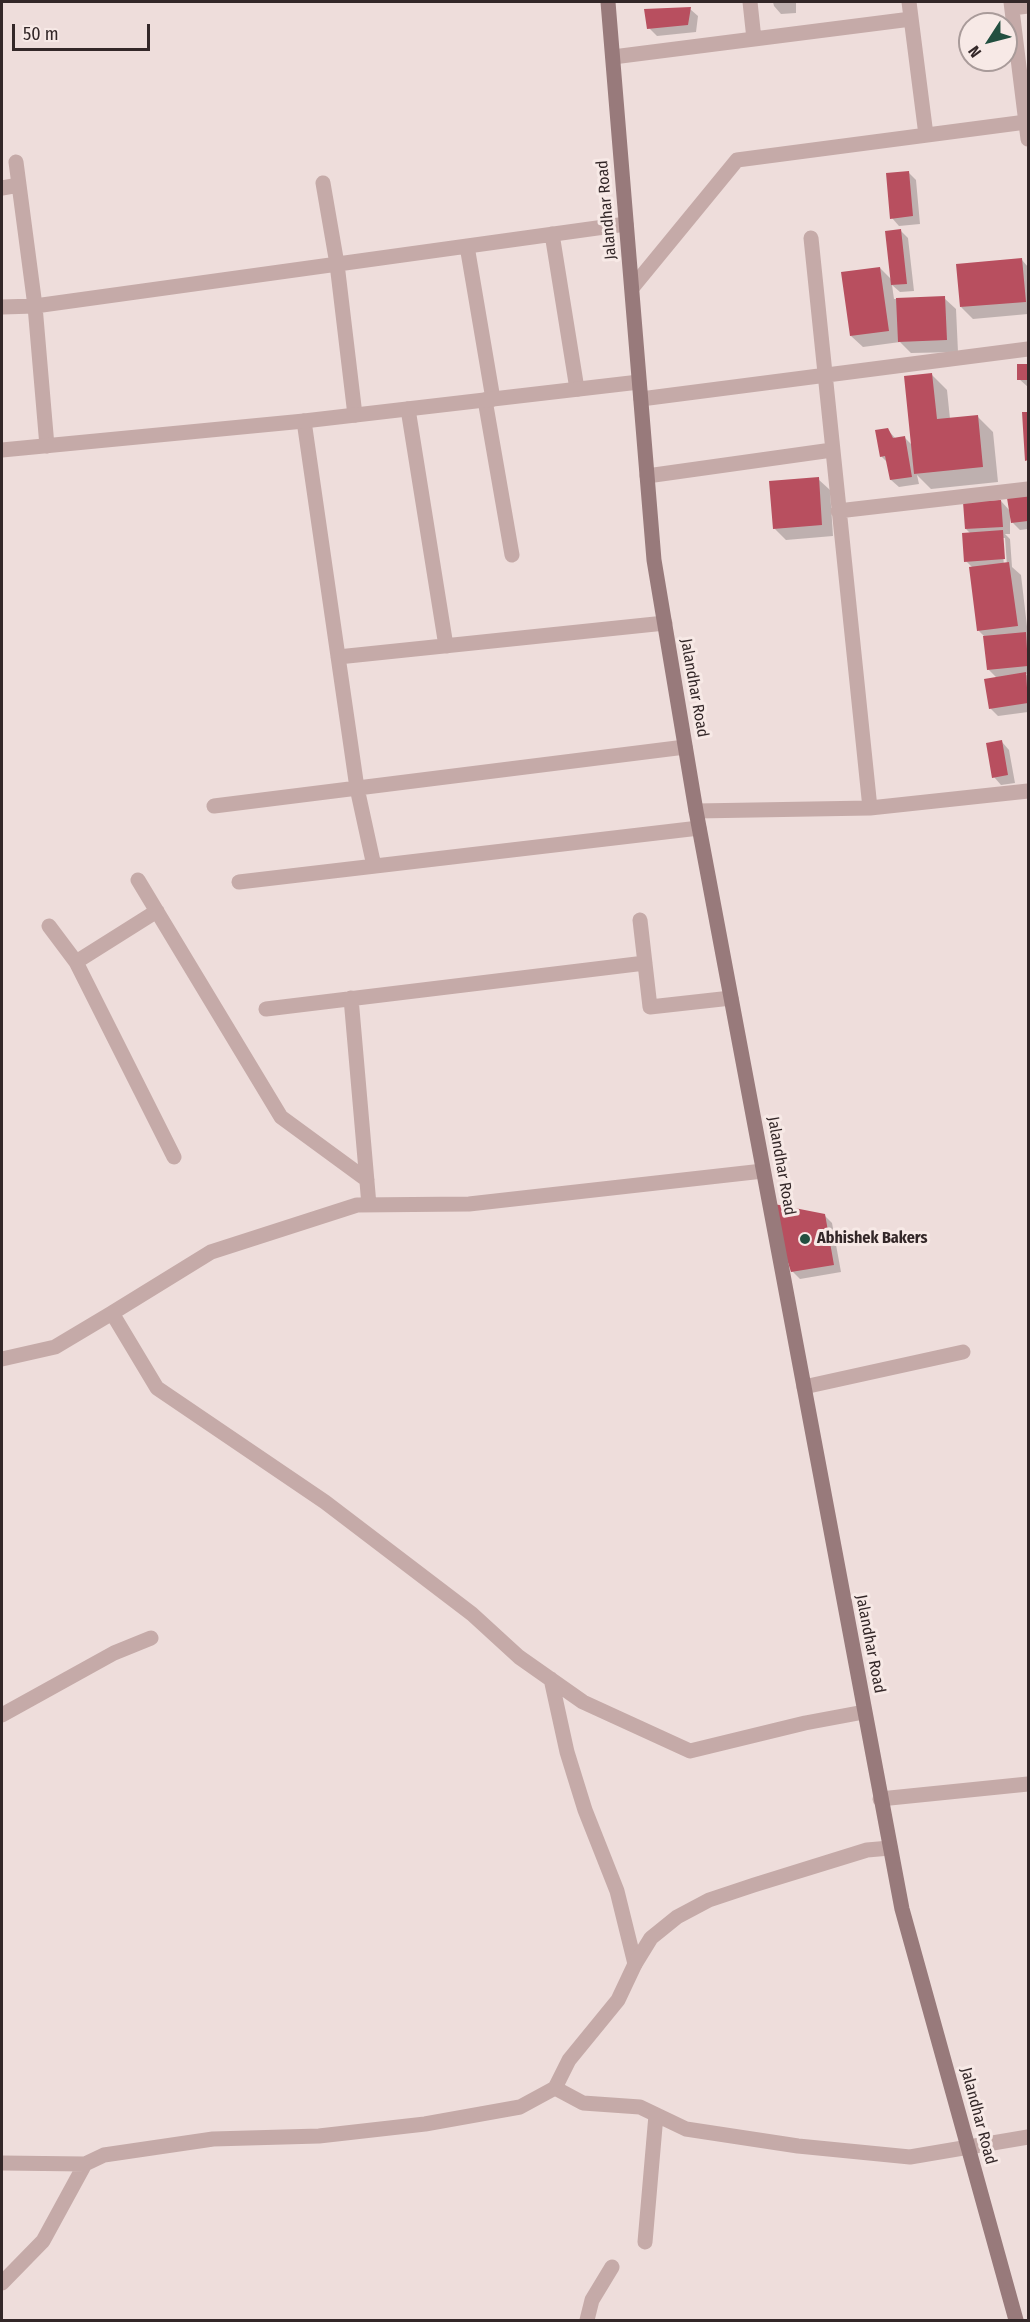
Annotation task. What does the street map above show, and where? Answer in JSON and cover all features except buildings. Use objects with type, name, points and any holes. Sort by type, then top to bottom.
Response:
[{"type":"main road","name":"Jalandhar Road","points":[[608,2],[654,560],[696,811],[902,1909],[1016,2320]]},
{"type":"street","points":[[750,2],[754,39]]},
{"type":"street","points":[[909,2],[926,135]]},
{"type":"street","points":[[1029,6],[1012,5],[1029,139]]},
{"type":"street","points":[[613,57],[911,18]]},
{"type":"street","points":[[632,288],[737,160],[1026,122]]},
{"type":"street","points":[[16,162],[36,306],[47,446]]},
{"type":"street","points":[[323,183],[337,264],[355,415]]},
{"type":"street","points":[[2,188],[19,186]]},
{"type":"street","points":[[2,307],[36,306],[626,224]]},
{"type":"street","points":[[552,234],[578,389]]},
{"type":"street","points":[[811,238],[870,808]]},
{"type":"street","points":[[467,246],[512,555]]},
{"type":"street","points":[[641,399],[1029,349]]},
{"type":"street","points":[[2,450],[304,421],[639,382]]},
{"type":"street","points":[[408,409],[446,646]]},
{"type":"street","points":[[304,421],[357,788],[374,866]]},
{"type":"street","points":[[647,476],[832,450]]},
{"type":"street","points":[[838,511],[1029,489]]},
{"type":"street","points":[[338,657],[664,623]]},
{"type":"street","points":[[214,806],[685,747]]},
{"type":"street","points":[[696,811],[870,808],[1029,791]]},
{"type":"street","points":[[239,882],[699,828]]},
{"type":"street","points":[[138,880],[281,1117],[367,1180]]},
{"type":"street","points":[[76,962],[157,910]]},
{"type":"street","points":[[640,920],[650,1007],[731,998]]},
{"type":"street","points":[[49,926],[76,962],[174,1158]]},
{"type":"street","points":[[266,1009],[645,963]]},
{"type":"street","points":[[351,998],[369,1205]]},
{"type":"street","points":[[2,1359],[55,1347],[211,1252],[357,1205],[469,1204],[763,1171]]},
{"type":"street","points":[[112,1313],[157,1388],[325,1502],[455,1600],[519,1657],[583,1702],[690,1750],[805,1723],[864,1712]]},
{"type":"street","points":[[804,1388],[963,1352]]},
{"type":"street","points":[[2,1715],[114,1653],[151,1638]]},
{"type":"street","points":[[551,1679],[567,1752],[585,1810],[617,1891],[634,1964]]},
{"type":"street","points":[[880,1799],[1029,1784]]},
{"type":"street","points":[[2,2163],[85,2164],[104,2156],[213,2139],[319,2136],[425,2124],[520,2107],[555,2088],[569,2060],[618,2000],[634,1964],[651,1938],[677,1917],[709,1900],[867,1850],[890,1848]]},
{"type":"street","points":[[555,2088],[583,2103],[640,2107],[686,2129],[798,2146],[910,2157],[969,2149],[1029,2137]]},
{"type":"street","points":[[645,2242],[656,2115]]},
{"type":"street","points":[[2,2283],[43,2241],[85,2164]]},
{"type":"street","points":[[588,2320],[592,2300],[612,2267]]},
{"type":"place","name":"Abhishek Bakers","points":[[805,1239]]}]
